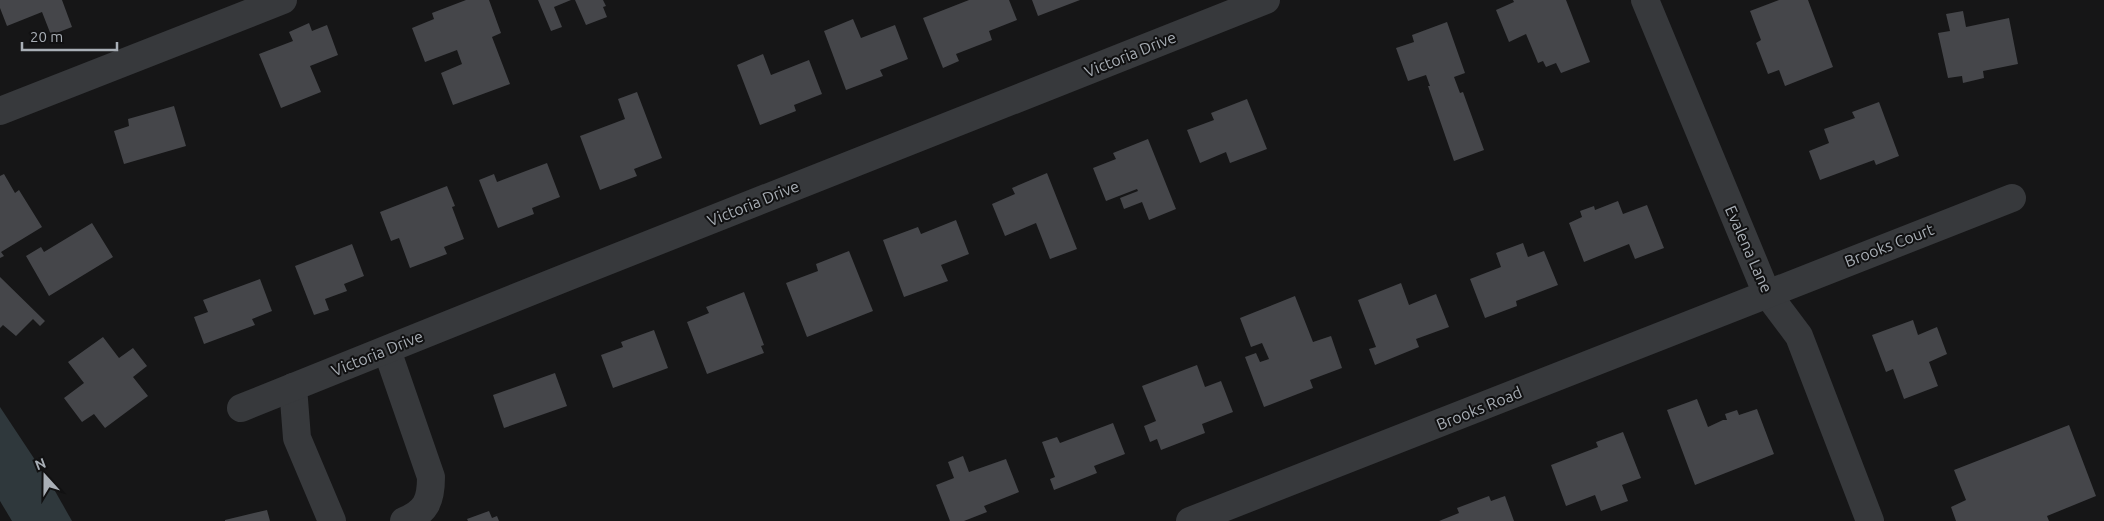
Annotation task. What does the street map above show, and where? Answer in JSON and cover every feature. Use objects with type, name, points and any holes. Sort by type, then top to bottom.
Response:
[{"type":"street","points":[[0,110],[283,0]]},
{"type":"street","name":"Victoria Drive","points":[[241,408],[1266,0]]},
{"type":"street","name":"Evalena Lane","points":[[1645,0],[1766,292],[1799,336],[1870,521]]},
{"type":"street","name":"Brooks Court","points":[[1766,292],[2012,198]]},
{"type":"street","name":"Brooks Road","points":[[1190,521],[1459,416],[1766,292]]},
{"type":"street","points":[[387,350],[431,477],[431,495],[418,516],[404,521]]},
{"type":"street","points":[[294,387],[297,438],[332,521]]},
{"type":"shaded area","points":[[0,407],[51,484],[72,521],[12,521],[0,501]]},
{"type":"building","points":[[0,0],[62,0],[72,27],[51,35],[42,12],[7,26],[0,8]]},
{"type":"building","points":[[466,0],[489,0],[501,33],[492,37],[510,84],[453,105],[441,73],[462,64],[457,50],[425,62],[412,28],[434,19],[432,13]]},
{"type":"building","points":[[538,0],[571,0],[554,7],[562,27],[551,31]]},
{"type":"building","points":[[575,0],[603,0],[606,6],[603,7],[607,17],[586,25]]},
{"type":"building","points":[[969,0],[1009,0],[1017,20],[989,31],[992,40],[956,54],[959,61],[943,68],[923,18]]},
{"type":"building","points":[[1032,0],[1080,0],[1038,16]]},
{"type":"building","points":[[1513,0],[1566,0],[1590,62],[1561,73],[1556,63],[1546,67],[1543,61],[1538,63],[1526,34],[1509,42],[1496,10],[1514,2]]},
{"type":"building","points":[[1779,0],[1808,0],[1833,67],[1785,86],[1779,70],[1768,74],[1756,43],[1761,40],[1750,11]]},
{"type":"building","points":[[1963,11],[1966,27],[2009,18],[2018,64],[1983,71],[1984,78],[1963,83],[1962,76],[1948,78],[1938,33],[1950,31],[1946,14]]},
{"type":"building","points":[[853,19],[861,38],[895,25],[908,59],[880,70],[883,76],[846,90],[824,31]]},
{"type":"building","points":[[1447,22],[1465,73],[1454,77],[1460,93],[1463,92],[1484,150],[1454,161],[1428,86],[1430,86],[1426,75],[1408,81],[1396,48],[1414,42],[1412,35]]},
{"type":"building","points":[[309,23],[312,31],[327,25],[338,55],[310,66],[321,92],[281,108],[259,54],[293,41],[289,32]]},
{"type":"building","points":[[763,54],[771,75],[809,60],[822,94],[794,105],[796,111],[760,125],[737,65]]},
{"type":"building","points":[[637,92],[662,158],[634,169],[637,176],[600,190],[580,136],[625,119],[618,99]]},
{"type":"building","points":[[1247,99],[1267,149],[1230,163],[1226,152],[1200,163],[1187,130],[1214,120],[1211,113]]},
{"type":"building","points":[[1879,102],[1899,156],[1876,165],[1874,160],[1820,180],[1809,151],[1829,143],[1824,129],[1855,118],[1852,112]]},
{"type":"building","points":[[174,106],[186,146],[124,164],[114,131],[129,126],[128,119]]},
{"type":"building","points":[[1148,139],[1176,209],[1149,220],[1142,202],[1124,209],[1120,198],[1138,191],[1137,189],[1106,201],[1093,168],[1116,159],[1113,153]]},
{"type":"building","points":[[547,163],[560,197],[532,208],[534,214],[498,228],[479,180],[494,174],[497,182]]},
{"type":"building","points":[[1047,173],[1077,249],[1050,259],[1036,223],[1005,236],[992,204],[1015,194],[1012,188]]},
{"type":"building","points":[[4,174],[15,193],[19,190],[42,227],[1,252],[4,256],[0,258],[0,176]]},
{"type":"building","points":[[447,186],[455,206],[452,207],[464,239],[444,247],[447,254],[410,268],[399,238],[391,241],[380,212]]},
{"type":"building","points":[[1618,201],[1623,214],[1647,205],[1664,248],[1635,259],[1629,244],[1584,262],[1569,223],[1582,217],[1580,211],[1594,206],[1595,210]]},
{"type":"building","points":[[956,220],[969,254],[941,265],[948,281],[904,297],[883,240],[918,227],[921,234]]},
{"type":"building","points":[[92,223],[113,257],[49,296],[26,256],[41,247],[44,252]]},
{"type":"building","points":[[1523,243],[1528,257],[1544,251],[1558,285],[1516,301],[1517,306],[1485,318],[1470,279],[1501,267],[1496,253]]},
{"type":"building","points":[[352,244],[364,276],[344,284],[347,291],[325,299],[329,310],[314,315],[295,266]]},
{"type":"building","points":[[849,251],[873,311],[807,337],[786,283],[818,271],[816,264]]},
{"type":"building","points":[[0,277],[45,321],[40,326],[33,319],[16,336],[3,325],[0,328]]},
{"type":"building","points":[[260,279],[272,311],[252,319],[255,325],[204,344],[194,317],[208,312],[203,300]]},
{"type":"building","points":[[1401,283],[1409,305],[1436,294],[1449,327],[1416,339],[1419,347],[1375,365],[1369,349],[1376,347],[1358,300]]},
{"type":"building","points":[[744,292],[764,345],[761,346],[764,353],[707,374],[687,322],[709,313],[706,307]]},
{"type":"building","points":[[1295,296],[1313,342],[1331,336],[1342,368],[1310,380],[1313,388],[1264,407],[1245,357],[1256,353],[1260,362],[1269,359],[1262,343],[1251,347],[1240,318]]},
{"type":"building","points":[[1913,320],[1918,335],[1937,327],[1947,354],[1929,362],[1938,386],[1904,399],[1893,369],[1886,372],[1872,335]]},
{"type":"building","points":[[654,330],[668,368],[613,388],[601,355],[623,347],[621,342]]},
{"type":"building","points":[[103,337],[119,358],[133,348],[147,366],[133,377],[148,396],[105,428],[94,414],[82,422],[64,398],[84,383],[68,362]]},
{"type":"building","points":[[1197,365],[1205,387],[1221,381],[1233,412],[1202,424],[1205,433],[1161,450],[1157,439],[1150,442],[1144,426],[1156,421],[1142,386]]},
{"type":"building","points":[[555,373],[567,406],[504,428],[493,395]]},
{"type":"building","points":[[1697,399],[1708,427],[1727,420],[1725,414],[1737,410],[1739,415],[1757,409],[1774,454],[1695,485],[1667,410]]},
{"type":"building","points":[[1113,423],[1125,454],[1094,466],[1097,473],[1054,490],[1050,479],[1055,477],[1042,442],[1057,437],[1060,443]]},
{"type":"building","points":[[2069,425],[2096,496],[2047,516],[2049,521],[1956,521],[1951,507],[1966,500],[1954,470]]},
{"type":"building","points":[[1623,432],[1641,478],[1622,485],[1628,501],[1601,511],[1595,495],[1566,506],[1551,465],[1598,447],[1596,442]]},
{"type":"building","points":[[963,456],[969,472],[1006,459],[1019,492],[984,506],[987,512],[964,521],[950,521],[936,485],[954,478],[948,462]]},
{"type":"building","points":[[1489,496],[1491,501],[1505,496],[1514,521],[1439,521],[1459,513],[1457,508]]},
{"type":"building","points":[[267,510],[270,521],[225,521],[225,520]]},
{"type":"building","points":[[489,511],[492,518],[497,516],[499,521],[468,521],[467,519]]}]
